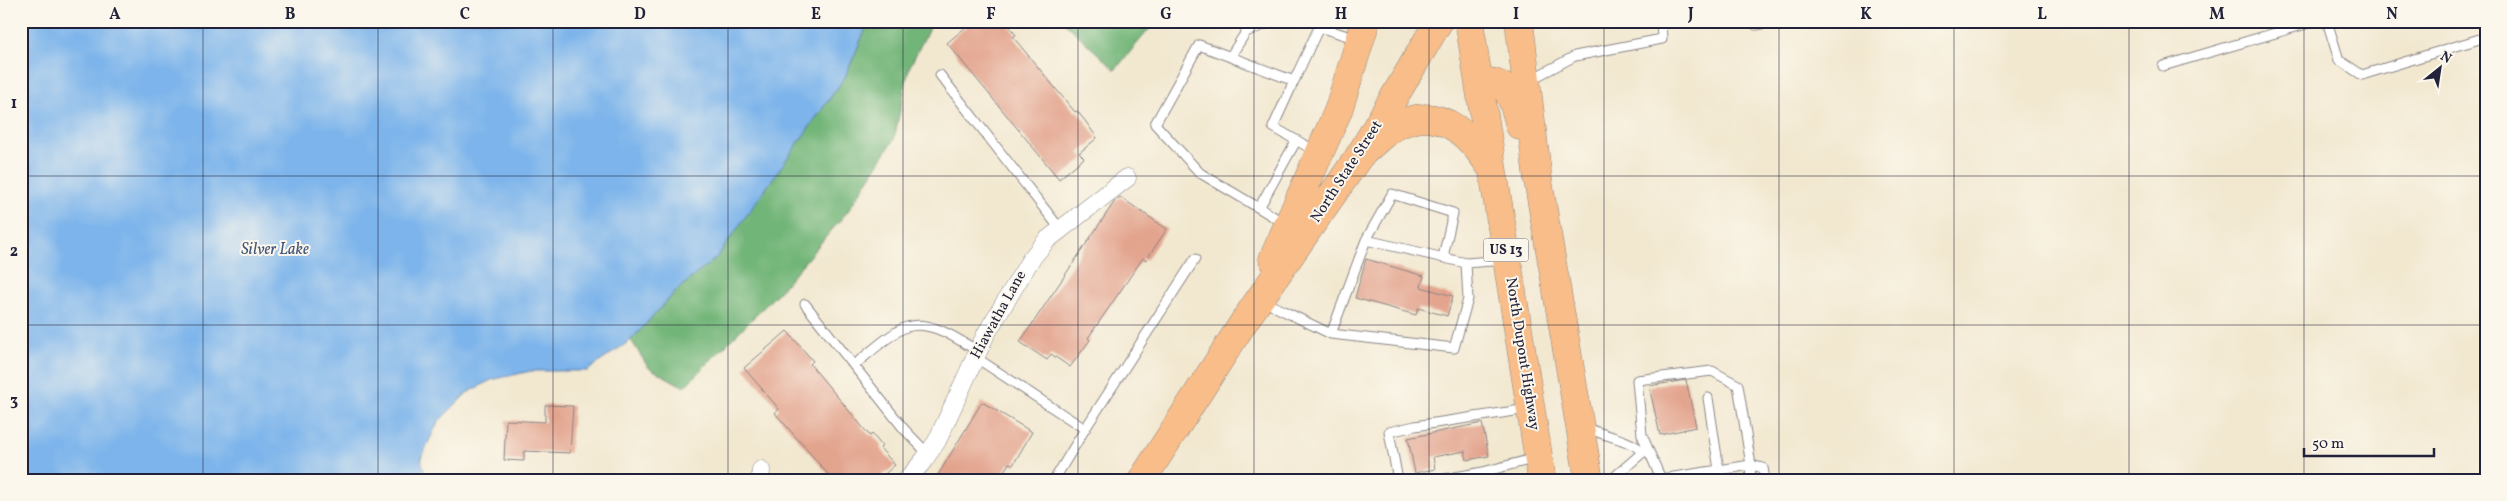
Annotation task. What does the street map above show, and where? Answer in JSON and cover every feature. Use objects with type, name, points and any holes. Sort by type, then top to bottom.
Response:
[{"type":"main road","name":"North State Street","points":[[1142,480],[1253,308],[1360,155],[1439,21]]},
{"type":"main road","name":"North Dupont Highway","points":[[1469,21],[1540,468]]},
{"type":"main road","name":"US 13","points":[[1520,23],[1538,180],[1589,480]]},
{"type":"main road","name":"North State Street","points":[[1253,308],[1350,78],[1363,28]]},
{"type":"main road","points":[[1479,81],[1492,81],[1501,84],[1509,92],[1538,180]]},
{"type":"main road","points":[[1360,155],[1392,128],[1410,120],[1429,118],[1448,123],[1462,131],[1475,144],[1493,171]]},
{"type":"street","name":"Hiawatha Lane","points":[[907,480],[937,441],[986,334],[1031,259],[1047,240],[1127,178]]},
{"type":"lane","points":[[1230,57],[1246,32],[1274,21]]},
{"type":"lane","points":[[1527,82],[1575,56],[1662,39],[1660,21]]},
{"type":"lane","points":[[1756,25],[1781,21]]},
{"type":"lane","points":[[2163,66],[2316,21]]},
{"type":"lane","points":[[2327,21],[2339,60],[2362,75],[2486,37]]},
{"type":"lane","points":[[1319,154],[1273,127],[1320,24],[1363,28]]},
{"type":"lane","points":[[1288,225],[1200,173],[1155,124],[1199,45],[1294,81]]},
{"type":"lane","points":[[940,75],[1061,230]]},
{"type":"lane","points":[[1259,208],[1296,140]]},
{"type":"lane","points":[[1331,334],[1366,240],[1392,194],[1453,213],[1442,257]]},
{"type":"lane","points":[[1366,240],[1466,263],[1507,260]]},
{"type":"lane","points":[[1054,480],[1195,259]]},
{"type":"lane","points":[[1253,308],[1331,334],[1454,348],[1468,300],[1466,263]]},
{"type":"lane","points":[[805,304],[904,429],[928,454]]},
{"type":"lane","points":[[854,365],[905,327],[918,325],[938,330],[1085,429]]},
{"type":"lane","points":[[1750,480],[1751,465],[1738,385],[1712,371],[1636,380],[1642,435],[1646,452],[1661,479],[1751,465],[1763,468],[1765,480]]},
{"type":"lane","points":[[1708,398],[1719,470]]},
{"type":"lane","points":[[1398,480],[1389,432],[1415,426],[1530,408]]},
{"type":"lane","points":[[1579,424],[1604,436],[1635,444],[1646,452]]},
{"type":"lane","points":[[1610,480],[1646,452]]},
{"type":"lane","points":[[1439,480],[1483,472],[1540,468]]},
{"type":"green space","points":[[869,21],[935,21],[932,23],[909,68],[894,139],[848,211],[777,294],[684,387],[648,367],[631,340],[676,291],[717,257],[845,77]]},
{"type":"green space","points":[[1063,21],[1156,21],[1115,70]]},
{"type":"water","name":"Silver Lake","points":[[21,21],[869,21],[845,77],[717,257],[676,291],[631,340],[587,371],[531,371],[491,380],[467,393],[438,422],[421,458],[426,480],[21,480]]},
{"type":"building","points":[[973,21],[1005,21],[1016,35],[1013,37],[1075,112],[1077,111],[1097,138],[1079,153],[1084,158],[1059,179],[947,43]]},
{"type":"building","points":[[1120,197],[1167,229],[1146,260],[1143,258],[1088,338],[1090,340],[1070,367],[1051,354],[1047,360],[1020,342],[1115,201]]},
{"type":"building","points":[[1366,259],[1424,276],[1421,287],[1453,296],[1447,316],[1418,308],[1416,315],[1355,298]]},
{"type":"building","points":[[787,331],[813,361],[810,364],[870,436],[872,434],[882,446],[880,448],[895,465],[878,480],[833,480],[775,413],[779,409],[744,368]]},
{"type":"building","points":[[1686,380],[1696,427],[1660,435],[1649,386]]},
{"type":"building","points":[[982,402],[1032,432],[1013,465],[1009,463],[999,480],[935,480]]},
{"type":"building","points":[[545,405],[573,406],[570,453],[524,451],[524,461],[504,460],[506,420],[545,422]]},
{"type":"building","points":[[1482,423],[1489,456],[1467,460],[1465,451],[1433,457],[1435,469],[1415,473],[1408,438]]}]
